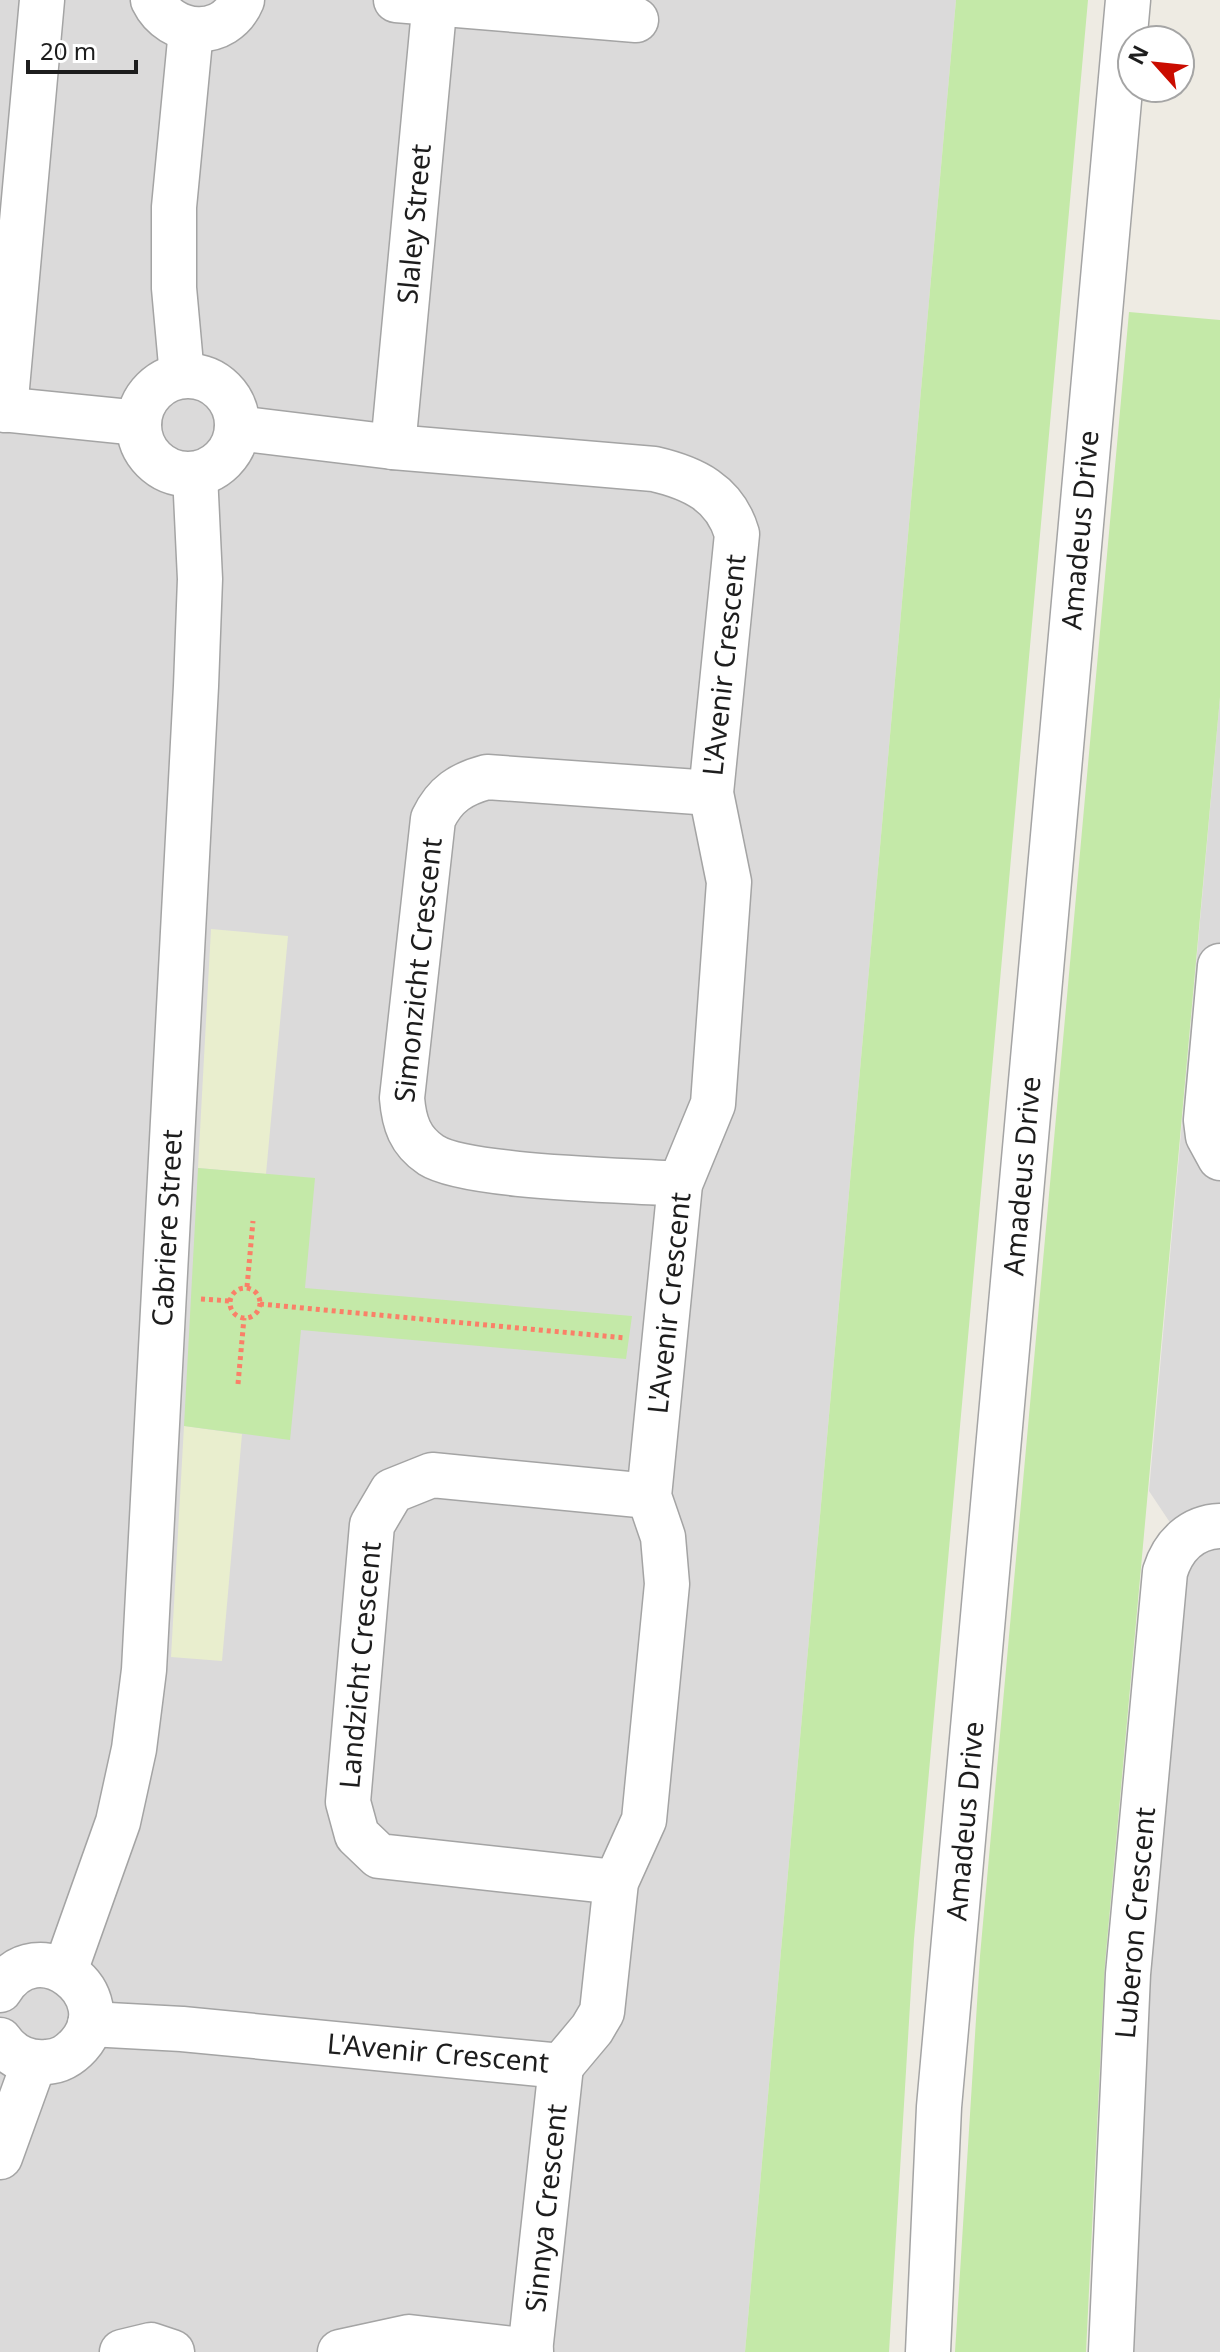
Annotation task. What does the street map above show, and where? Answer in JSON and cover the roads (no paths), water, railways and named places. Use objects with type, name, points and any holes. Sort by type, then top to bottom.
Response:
[{"type":"street","points":[[42,0],[2,409],[139,423]]},
{"type":"street","points":[[153,0],[169,21],[191,30],[214,27],[228,19],[242,0]]},
{"type":"street","name":"Amadeus Drive","points":[[928,2352],[939,2107],[1128,0]]},
{"type":"street","points":[[422,1],[636,20]]},
{"type":"street","name":"Slaley Street","points":[[393,447],[422,1]]},
{"type":"street","points":[[182,376],[174,288],[174,207],[191,30]]},
{"type":"street","points":[[195,376],[217,385],[233,404],[237,428],[235,441],[220,463],[195,474],[168,470],[155,462],[140,438],[139,423],[148,397],[169,380],[195,376]]},
{"type":"street","name":"L'Avenir Crescent","points":[[90,2024],[182,2029],[561,2066],[592,2029],[602,2012],[616,1882],[644,1820],[667,1584],[663,1537],[649,1496],[680,1184],[713,1104],[729,882],[711,793],[737,534],[723,505],[691,479],[654,469],[393,447],[237,428]]},
{"type":"street","name":"Cabriere Street","points":[[65,1971],[118,1822],[134,1749],[144,1670],[196,686],[200,579],[195,474]]},
{"type":"street","name":"Simonzicht Crescent","points":[[680,1184],[494,1170],[448,1162],[423,1149],[411,1136],[402,1098],[433,819],[444,799],[468,782],[499,777],[711,793]]},
{"type":"street","points":[[1220,966],[1206,1120],[1208,1136],[1220,1158]]},
{"type":"street","name":"Landzicht Crescent","points":[[616,1882],[379,1856],[365,1845],[352,1825],[349,1787],[372,1525],[392,1491],[432,1475],[649,1496]]},
{"type":"street","name":"Luberon Crescent","points":[[1111,2352],[1128,1974],[1165,1572],[1183,1540],[1204,1528],[1220,1526]]},
{"type":"street","points":[[0,1990],[15,1972],[31,1966],[54,1966],[65,1971],[86,1993],[90,2024],[72,2053],[59,2061],[9,2048],[0,2157]]},
{"type":"street","name":"Sinnya Crescent","points":[[340,2352],[409,2337],[530,2352],[561,2066]]},
{"type":"street","points":[[122,2352],[151,2345],[172,2352]]}]
